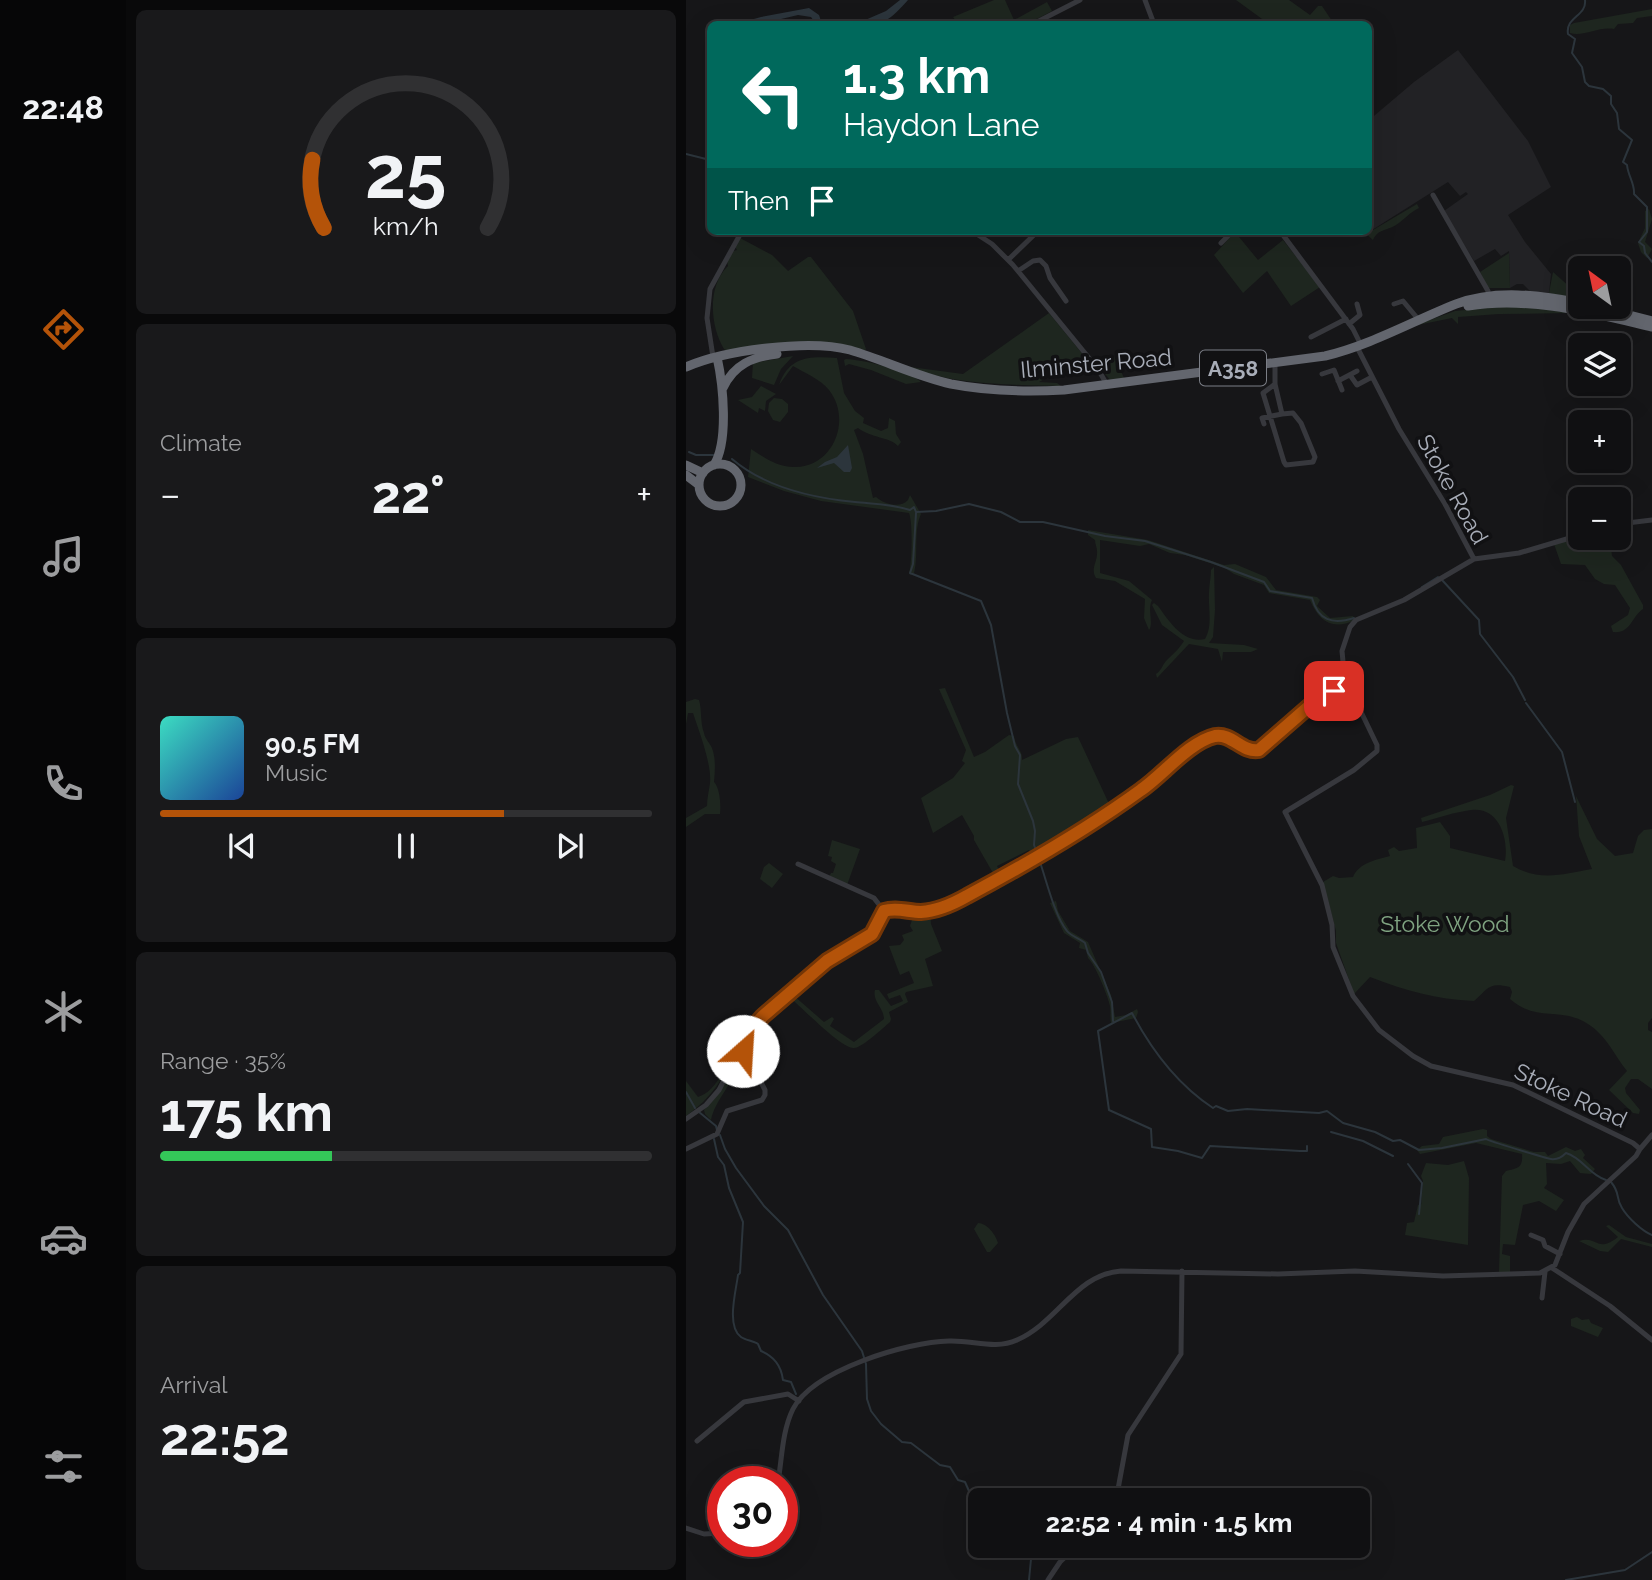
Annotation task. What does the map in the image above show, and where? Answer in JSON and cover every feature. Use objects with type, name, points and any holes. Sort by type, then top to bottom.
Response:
[{"type":"highway","name":"Ilminster Road","points":[[1449,308],[1539,296],[1568,301]]},
{"type":"highway","name":"Ilminster Road","points":[[686,367],[715,357],[769,349],[820,346],[843,349],[964,386],[1047,391],[1325,356],[1359,346],[1418,319],[1473,300],[1519,299],[1532,304],[1590,312],[1652,327]]},
{"type":"highway","points":[[1631,316],[1652,321]]},
{"type":"highway","name":"Ilminster Road","points":[[723,388],[736,368],[757,357],[819,351],[866,356]]},
{"type":"highway","points":[[686,475],[699,485],[703,498],[713,506],[733,503],[742,490],[740,476],[729,466],[722,453],[723,388],[715,357]]},
{"type":"highway","points":[[715,357],[722,416]]},
{"type":"highway","points":[[699,485],[703,473],[714,465],[722,453]]},
{"type":"highway","points":[[686,465],[703,473]]},
{"type":"highway","points":[[714,465],[729,466]]},
{"type":"street","points":[[1039,21],[1080,0]]},
{"type":"street","points":[[1145,0],[1153,21]]},
{"type":"street","points":[[1433,195],[1488,291]]},
{"type":"street","points":[[715,357],[707,311],[710,289],[740,235]]},
{"type":"street","points":[[978,235],[992,244],[1018,271],[1106,379],[1107,385]]},
{"type":"street","points":[[1008,260],[1034,235]]},
{"type":"street","points":[[1221,243],[1229,235]]},
{"type":"street","name":"Stoke Road","points":[[1283,235],[1348,321],[1372,377],[1399,429],[1445,504],[1474,559],[1404,600],[1354,622],[1342,651],[1345,683],[1377,745],[1377,751],[1354,770],[1285,811],[1322,886],[1330,913],[1335,953],[1357,1004],[1379,1030],[1431,1066],[1513,1085],[1633,1143],[1640,1149],[1636,1156],[1584,1203],[1552,1268]]},
{"type":"street","points":[[1018,271],[1033,261],[1040,260],[1066,301]]},
{"type":"street","points":[[1473,300],[1488,291],[1520,290],[1519,299]]},
{"type":"street","points":[[1394,304],[1403,301],[1418,319]]},
{"type":"street","points":[[1310,337],[1361,317],[1357,304]]},
{"type":"street","points":[[1275,363],[1275,384],[1282,414]]},
{"type":"street","points":[[1322,374],[1332,370],[1342,390]]},
{"type":"street","points":[[1338,381],[1357,371]]},
{"type":"street","points":[[1350,375],[1357,385],[1372,377]]},
{"type":"street","points":[[1262,418],[1271,415],[1293,413],[1315,457],[1313,462],[1285,464],[1271,415],[1263,393],[1275,384]]},
{"type":"street","points":[[1631,523],[1652,520]]},
{"type":"street","points":[[1474,559],[1519,553],[1568,539]]},
{"type":"street","points":[[686,1119],[706,1105],[719,1090],[748,1033],[763,1016],[827,961],[872,934],[884,911],[893,909],[923,912],[953,904],[1094,822],[1140,791],[1203,741],[1219,736],[1227,737],[1249,750],[1259,750],[1314,702],[1345,683]]},
{"type":"street","points":[[798,864],[874,898],[884,911]]},
{"type":"street","points":[[686,1149],[718,1134],[727,1111],[762,1100],[765,1095],[749,1057],[740,1050]]},
{"type":"street","points":[[1640,1149],[1652,1135]]},
{"type":"street","points":[[1530,1234],[1543,1240],[1545,1246],[1560,1254]]},
{"type":"street","points":[[781,1466],[789,1421],[799,1401],[819,1383],[864,1360],[940,1341],[1006,1344],[1039,1328],[1071,1297],[1100,1275],[1121,1271],[1278,1274],[1355,1271],[1443,1276],[1545,1272],[1552,1268],[1610,1306],[1652,1340]]},
{"type":"street","points":[[1118,1488],[1128,1435],[1181,1354],[1182,1272]]},
{"type":"street","points":[[1542,1298],[1545,1272]]},
{"type":"street","points":[[697,1441],[749,1400],[789,1394],[799,1401]]},
{"type":"street","points":[[686,1528],[707,1534]]},
{"type":"street","points":[[1048,1580],[1064,1558]]},
{"type":"shaded area","points":[[900,0],[908,0],[886,20],[863,21],[886,11]]},
{"type":"shaded area","points":[[809,8],[819,15],[821,21],[798,15],[773,21],[747,21]]},
{"type":"shaded area","points":[[1458,50],[1528,141],[1551,187],[1508,215],[1525,242],[1551,274],[1549,293],[1530,291],[1523,284],[1510,288],[1509,251],[1501,256],[1495,249],[1474,261],[1444,211],[1468,194],[1466,192],[1460,196],[1448,182],[1372,230],[1372,118]]},
{"type":"shaded area","points":[[848,445],[852,468],[850,472],[844,472],[834,463],[817,468],[837,457]]},
{"type":"green space","points":[[994,0],[1005,0],[1014,20],[1047,2],[1052,11],[1033,21],[956,21],[953,17]]},
{"type":"green space","points":[[1236,0],[1289,0],[1310,15],[1318,6],[1322,6],[1332,21],[1265,21]]},
{"type":"green space","points":[[1652,9],[1652,16],[1637,18],[1633,23],[1618,24],[1614,29],[1570,33],[1570,25],[1574,23]]},
{"type":"green space","points":[[1417,204],[1419,208],[1396,225],[1380,232],[1373,240],[1367,235],[1372,235],[1373,230]]},
{"type":"green space","points":[[1649,209],[1652,219],[1645,242],[1652,249],[1647,258],[1638,243],[1645,228],[1645,211]]},
{"type":"green space","points":[[1232,235],[1237,235],[1258,260],[1283,240],[1320,287],[1291,306],[1267,271],[1243,293],[1214,255]]},
{"type":"green space","points":[[740,238],[772,255],[788,271],[811,257],[853,311],[866,349],[863,352],[847,347],[724,349],[716,329],[714,295],[721,274],[728,266],[727,261],[733,251],[737,250],[735,247]]},
{"type":"green space","points":[[1509,253],[1510,288],[1488,288],[1480,272]]},
{"type":"green space","points":[[1553,272],[1568,285],[1568,297],[1549,293]]},
{"type":"green space","points":[[1513,305],[1568,313],[1458,317],[1458,324],[1452,318],[1413,326],[1455,311]]},
{"type":"green space","points":[[1049,313],[1085,357],[1062,373],[1060,370],[1039,382],[1057,383],[1061,386],[964,381],[910,367],[963,374]]},
{"type":"green space","points":[[793,356],[781,369],[774,385],[752,378],[753,363]]},
{"type":"green space","points":[[1114,356],[1124,378],[1110,380],[1098,365]]},
{"type":"green space","points":[[809,358],[837,358],[844,393],[855,411],[864,418],[863,423],[881,431],[888,428],[889,418],[895,421],[896,434],[901,442],[898,446],[858,428],[854,430],[863,454],[873,498],[896,505],[905,503],[910,495],[921,514],[917,528],[914,573],[910,575],[912,534],[909,513],[821,501],[748,477],[751,449],[767,459],[789,467],[809,465],[829,450],[839,427],[839,414],[829,390],[817,379],[793,366],[779,385],[788,368],[795,363]]},
{"type":"green space","points":[[846,359],[896,370],[921,382],[906,384],[871,370],[849,364],[845,366]]},
{"type":"green space","points":[[761,386],[776,394],[766,401],[765,411],[759,408],[758,413],[738,400],[752,397]]},
{"type":"green space","points":[[774,398],[782,399],[788,404],[788,412],[780,422],[773,420],[768,411],[769,403]]},
{"type":"green space","points":[[1088,530],[1148,540],[1224,565],[1235,564],[1266,577],[1276,590],[1317,597],[1320,600],[1317,606],[1330,618],[1353,616],[1355,620],[1340,624],[1327,622],[1318,614],[1310,600],[1269,593],[1264,585],[1185,555],[1170,553],[1149,544],[1140,546],[1100,540],[1100,573],[1129,581],[1152,600],[1149,630],[1144,618],[1145,599],[1115,581],[1096,578],[1094,571],[1097,548],[1095,540],[1088,535]]},
{"type":"green space","points":[[1568,540],[1568,550],[1611,550],[1612,556],[1621,565],[1643,605],[1643,609],[1627,628],[1613,632],[1611,626],[1628,615],[1630,608],[1615,585],[1604,584],[1595,579],[1585,565],[1561,564],[1554,544]]},
{"type":"green space","points":[[1214,567],[1215,610],[1213,637],[1209,643],[1244,645],[1258,649],[1251,652],[1223,652],[1222,662],[1218,649],[1189,644],[1157,678],[1156,674],[1184,641],[1162,625],[1152,605],[1154,603],[1158,606],[1183,635],[1197,640],[1205,639],[1210,622],[1209,593],[1211,570]]},
{"type":"green space","points":[[945,688],[974,757],[1009,735],[1014,736],[1022,760],[1066,739],[1078,737],[1111,808],[1032,858],[1029,850],[997,866],[1000,872],[1006,872],[973,890],[975,885],[993,873],[974,836],[962,815],[933,833],[921,798],[953,778],[965,763],[962,761],[966,750],[939,689]]},
{"type":"green space","points":[[699,700],[705,737],[713,752],[714,782],[719,792],[720,814],[705,814],[686,827],[686,818],[707,806],[710,783],[707,758],[693,713],[688,713],[686,724],[686,702]]},
{"type":"green space","name":"Stoke Wood","points":[[1514,786],[1506,818],[1513,866],[1523,871],[1552,875],[1592,869],[1579,836],[1576,796],[1597,839],[1615,856],[1633,853],[1638,836],[1644,830],[1652,829],[1652,1018],[1648,1023],[1648,1030],[1652,1032],[1652,1089],[1638,1079],[1631,1079],[1625,1088],[1640,1110],[1639,1114],[1633,1113],[1609,1090],[1627,1071],[1600,1034],[1578,1019],[1539,1013],[1520,1006],[1510,999],[1510,987],[1492,986],[1474,1001],[1421,994],[1370,977],[1354,994],[1336,943],[1336,931],[1323,882],[1333,876],[1353,877],[1363,865],[1390,856],[1388,850],[1394,847],[1399,851],[1417,848],[1416,828],[1440,822],[1450,836],[1450,848],[1505,861],[1503,834],[1489,813],[1471,810],[1422,822],[1421,818],[1490,795]]},
{"type":"green space","points":[[832,840],[860,849],[847,885],[829,877],[836,864],[831,861],[832,857],[828,856]]},
{"type":"green space","points":[[769,863],[783,874],[772,888],[760,879],[764,867]]},
{"type":"green space","points":[[1056,901],[1058,911],[1070,931],[1088,942],[1111,995],[1115,1017],[1137,1009],[1136,1018],[1111,1023],[1110,1006],[1101,981],[1086,950],[1079,948],[1080,943],[1064,933],[1050,903]]},
{"type":"green space","points":[[930,912],[931,924],[942,951],[925,959],[933,986],[906,992],[908,1002],[889,1012],[890,1022],[862,1045],[854,1048],[840,1042],[789,997],[793,995],[824,1022],[832,1017],[834,1019],[830,1026],[854,1042],[884,1019],[875,998],[875,990],[879,990],[891,1006],[903,1001],[900,995],[889,999],[887,994],[914,983],[909,971],[900,975],[889,946],[900,945],[904,940],[902,935],[913,931],[910,926],[914,914]]},
{"type":"green space","points":[[736,1045],[738,1049],[717,1086],[686,1116],[686,1081],[698,1097],[705,1094],[721,1075]]},
{"type":"green space","points":[[736,1062],[739,1064],[736,1071],[711,1120],[704,1110]]},
{"type":"green space","points":[[1487,1130],[1487,1136],[1491,1139],[1534,1152],[1545,1152],[1548,1156],[1566,1147],[1575,1151],[1581,1149],[1585,1155],[1583,1158],[1595,1169],[1591,1174],[1580,1173],[1570,1161],[1561,1164],[1546,1163],[1547,1184],[1544,1188],[1564,1200],[1556,1211],[1539,1201],[1523,1205],[1515,1245],[1503,1244],[1502,1254],[1510,1256],[1510,1272],[1499,1272],[1502,1176],[1506,1171],[1519,1167],[1522,1154],[1476,1143],[1420,1154],[1417,1150],[1422,1146],[1439,1144],[1443,1137]]},
{"type":"green space","points":[[1464,1161],[1469,1178],[1468,1245],[1405,1235],[1407,1223],[1414,1222],[1418,1205],[1421,1205],[1421,1176],[1426,1163],[1448,1165]]},
{"type":"green space","points":[[978,1223],[988,1227],[997,1240],[998,1243],[990,1252],[987,1252],[974,1229]]},
{"type":"green space","points":[[1609,1225],[1626,1237],[1652,1244],[1652,1247],[1621,1239],[1608,1252],[1579,1241],[1590,1240],[1601,1244],[1611,1242],[1618,1237],[1606,1226]]},
{"type":"green space","points":[[1577,1317],[1582,1320],[1589,1319],[1591,1323],[1603,1328],[1598,1337],[1571,1326],[1571,1319]]},
{"type":"waterway","points":[[1585,0],[1583,10],[1568,28],[1568,34],[1575,39],[1572,53],[1582,67],[1585,82],[1589,86],[1603,89],[1611,96],[1619,129],[1632,140],[1623,162],[1627,165],[1634,194],[1647,207],[1647,232],[1639,242],[1652,262]]},
{"type":"waterway","points":[[686,154],[707,159]]},
{"type":"waterway","points":[[689,452],[696,455],[714,455]]},
{"type":"waterway","points":[[732,459],[745,469],[775,484],[822,498],[890,505],[910,510],[914,507],[916,512],[969,504],[1001,512],[1020,522],[1043,522],[1105,536],[1145,541],[1264,582],[1270,591],[1312,598],[1318,611],[1327,619],[1339,621],[1354,618]]},
{"type":"waterway","points":[[916,513],[910,573],[981,601],[991,625],[1007,713],[1015,746],[1020,755],[1018,784],[1033,821],[1037,853]]},
{"type":"waterway","points":[[1422,587],[1438,577]]},
{"type":"waterway","points":[[1442,580],[1479,620],[1480,634],[1513,677],[1525,700]]},
{"type":"waterway","points":[[1526,703],[1562,752],[1575,802]]},
{"type":"waterway","points":[[1039,859],[1063,925],[1069,933],[1085,943],[1088,953],[1101,972],[1112,1002],[1113,1021]]},
{"type":"waterway","points":[[1307,1146],[1307,1151],[1210,1146],[1202,1158],[1152,1147],[1151,1129],[1109,1110],[1098,1031],[1132,1013],[1148,1041],[1177,1078],[1213,1108],[1216,1106],[1228,1111],[1327,1111],[1343,1123],[1375,1132],[1393,1141],[1400,1140],[1419,1150],[1486,1139],[1551,1159],[1566,1153],[1606,1180]]},
{"type":"waterway","points":[[686,1092],[695,1108]]},
{"type":"waterway","points":[[699,1112],[716,1126],[717,1130]]},
{"type":"waterway","points":[[1331,1132],[1363,1141],[1393,1156]]},
{"type":"waterway","points":[[720,1135],[736,1168],[764,1206],[788,1230],[823,1295],[862,1351],[866,1364],[867,1399],[871,1411],[881,1424],[902,1442],[911,1443],[940,1465],[950,1467],[958,1480],[965,1482],[968,1489]]},
{"type":"waterway","points":[[714,1139],[718,1157],[724,1165],[729,1188],[743,1222],[740,1273],[733,1308],[736,1332],[758,1344],[761,1351],[776,1362],[783,1380],[791,1382],[796,1394]]},
{"type":"waterway","points":[[1408,1164],[1422,1183],[1419,1214]]},
{"type":"waterway","points":[[1611,1182],[1620,1204],[1631,1220],[1652,1235]]},
{"type":"waterway","points":[[1566,1580],[1625,1570],[1652,1552]]},
{"type":"waterway","points":[[1029,1580],[1030,1558]]},
{"type":"route","points":[[743,1051],[740,1050],[748,1033],[763,1016],[836,954],[872,934],[884,911],[893,909],[923,912],[953,904],[1045,853],[1094,822],[1140,791],[1203,741],[1214,736],[1227,737],[1249,750],[1259,750],[1314,702],[1334,691]]}]
